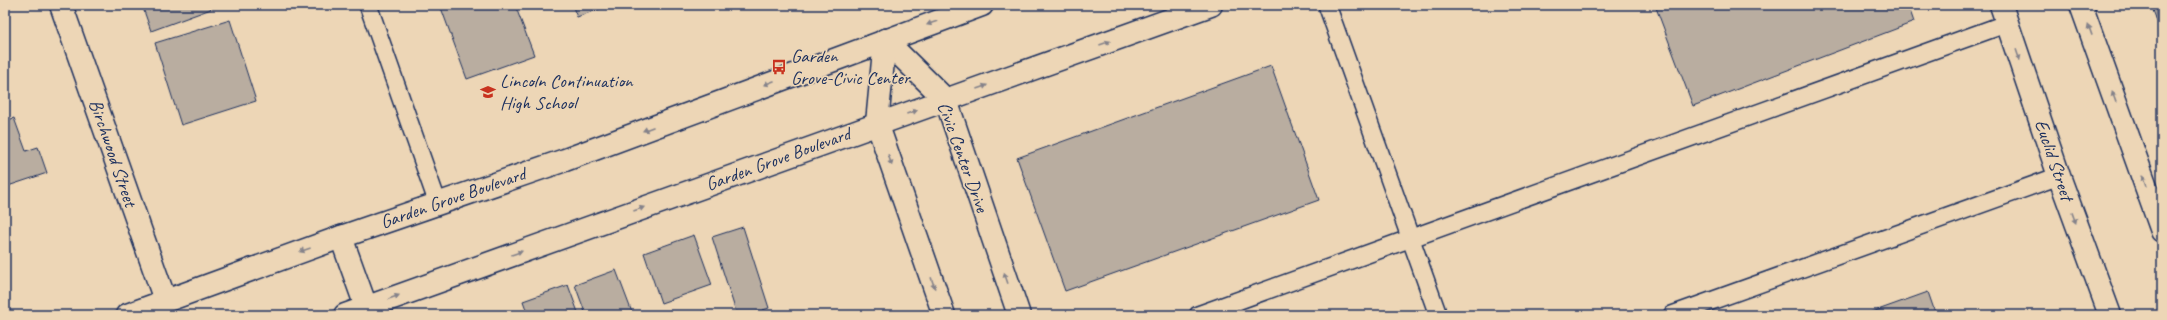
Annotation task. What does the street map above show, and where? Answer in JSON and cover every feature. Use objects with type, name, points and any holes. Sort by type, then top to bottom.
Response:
[{"type":"main road","name":"Birchwood Street","points":[[61,5],[165,300]]},
{"type":"main road","name":"Garden Grove Boulevard","points":[[127,315],[341,237],[564,160],[982,5]]},
{"type":"main road","name":"Garden Grove Boulevard","points":[[345,315],[367,311],[878,123],[1211,5]]},
{"type":"main road","points":[[2081,5],[2162,231]]},
{"type":"main road","name":"Euclid Street","points":[[2004,14],[2059,176],[2110,315]]},
{"type":"main road","name":"Civic Center Drive","points":[[885,40],[946,100],[1019,315]]},
{"type":"main road","points":[[885,40],[878,123],[944,315]]},
{"type":"main road","points":[[341,237],[367,311]]},
{"type":"lane","points":[[368,5],[438,204]]},
{"type":"lane","points":[[1327,5],[1438,315]]},
{"type":"lane","points":[[1198,315],[1410,238],[2004,14]]},
{"type":"lane","points":[[1672,315],[2059,176]]},
{"type":"building","points":[[142,5],[209,5],[211,9],[151,31]]},
{"type":"building","points":[[440,5],[515,5],[534,55],[467,79]]},
{"type":"building","points":[[572,5],[610,5],[577,17]]},
{"type":"building","points":[[1655,5],[1908,5],[1914,22],[1693,106]]},
{"type":"building","points":[[2151,5],[2162,5],[2162,34]]},
{"type":"building","points":[[230,20],[256,101],[181,125],[155,43]]},
{"type":"building","points":[[1271,66],[1319,200],[1065,291],[1017,158]]},
{"type":"building","points":[[14,118],[26,151],[38,147],[47,173],[5,187],[5,121]]},
{"type":"building","points":[[743,227],[769,308],[748,315],[737,315],[712,237]]},
{"type":"building","points":[[694,235],[712,285],[661,303],[644,253]]},
{"type":"building","points":[[616,270],[633,315],[586,315],[575,285]]},
{"type":"building","points":[[568,285],[579,315],[528,315],[523,301]]},
{"type":"building","points":[[1928,292],[1936,315],[1864,315]]},
{"type":"place","name":"Garden Grove-Civic Center","points":[[779,67]]},
{"type":"place","name":"Lincoln Continuation High School","points":[[488,92]]}]
